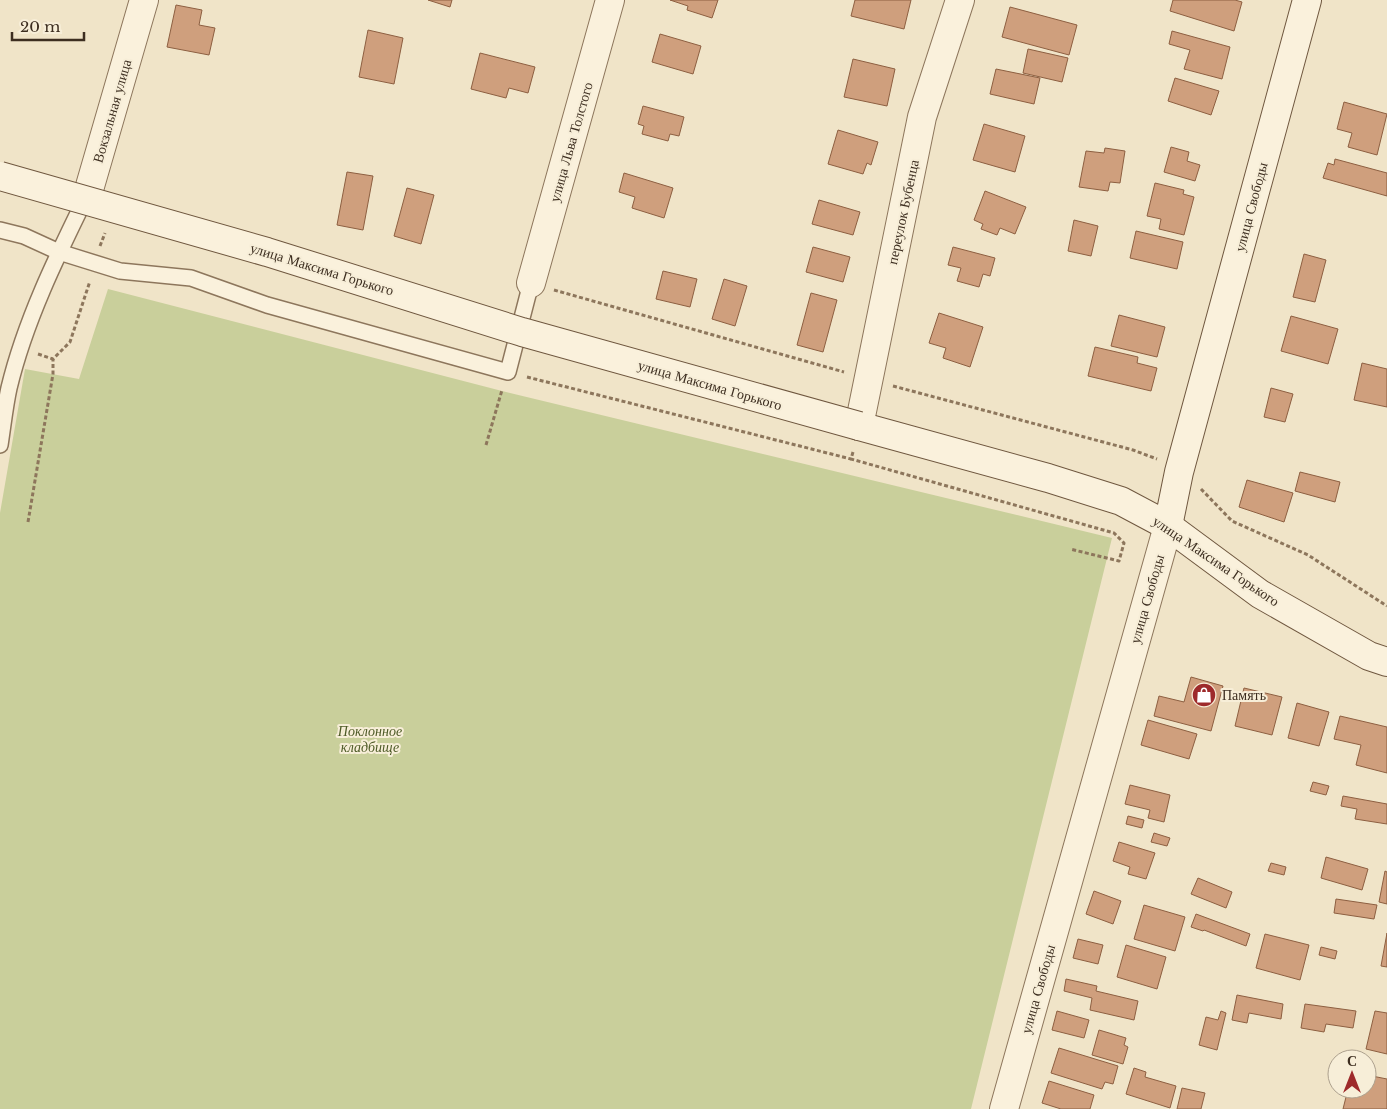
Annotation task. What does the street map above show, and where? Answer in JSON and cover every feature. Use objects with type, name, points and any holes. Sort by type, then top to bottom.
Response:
[{"type":"street","name":"Вокзальная улица","points":[[88,193],[144,0]]},
{"type":"street","name":"улица Льва Толстого","points":[[532,283],[610,0]]},
{"type":"street","name":"переулок Бубенца","points":[[857,436],[922,117],[960,0]]},
{"type":"street","name":"улица Свободы","points":[[1004,1109],[1168,526],[1180,472],[1307,0]]},
{"type":"street","name":"улица Максима Горького","points":[[0,176],[267,252],[857,436],[1057,480],[1122,501],[1168,526],[1260,594],[1369,656],[1387,662]]},
{"type":"lane","points":[[0,445],[9,389],[20,349],[59,252],[88,193],[521,324]]},
{"type":"lane","points":[[0,230],[24,236],[59,252],[120,271],[191,278],[267,305],[508,372],[532,283]]},
{"type":"path","points":[[532,283],[1156,458],[1180,472],[1201,488],[1232,521],[1308,555],[1387,606]]},
{"type":"path","points":[[28,522],[54,359],[70,342],[80,312]]},
{"type":"path","points":[[20,349],[54,359]]},
{"type":"path","points":[[486,445],[508,372],[851,459],[1114,533],[1124,543],[1120,562],[1070,548]]},
{"type":"path","points":[[851,459],[857,436]]},
{"type":"green space","name":"Поклонное кладбище","points":[[108,289],[502,391],[1112,538],[971,1109],[0,1109],[0,513],[25,369],[79,379]]},
{"type":"building","points":[[428,0],[452,0],[450,7]]},
{"type":"building","points":[[670,0],[718,0],[712,18],[687,10],[688,6]]},
{"type":"building","points":[[855,0],[911,0],[904,29],[851,16]]},
{"type":"building","points":[[1173,0],[1235,0],[1242,2],[1234,31],[1170,11]]},
{"type":"building","points":[[176,5],[202,10],[199,25],[215,28],[209,55],[167,47]]},
{"type":"building","points":[[1010,7],[1077,25],[1069,55],[1002,37]]},
{"type":"building","points":[[368,30],[403,38],[394,84],[359,77]]},
{"type":"building","points":[[1172,31],[1230,47],[1222,79],[1184,69],[1190,50],[1169,44]]},
{"type":"building","points":[[660,34],[701,46],[693,74],[652,62]]},
{"type":"building","points":[[1028,49],[1068,58],[1062,82],[1023,73]]},
{"type":"building","points":[[480,53],[535,67],[528,93],[509,88],[506,98],[471,89]]},
{"type":"building","points":[[853,59],[895,69],[887,106],[844,97]]},
{"type":"building","points":[[996,69],[1040,78],[1034,104],[990,94]]},
{"type":"building","points":[[1175,78],[1219,91],[1211,115],[1168,101]]},
{"type":"building","points":[[1344,102],[1387,114],[1377,155],[1348,147],[1352,133],[1337,129]]},
{"type":"building","points":[[643,106],[684,117],[679,136],[670,134],[668,141],[642,134],[644,126],[638,124]]},
{"type":"building","points":[[984,124],[1025,136],[1015,172],[973,160]]},
{"type":"building","points":[[838,130],[878,142],[871,165],[867,163],[863,174],[828,164]]},
{"type":"building","points":[[1171,147],[1189,152],[1187,161],[1200,165],[1195,181],[1164,172]]},
{"type":"building","points":[[1105,148],[1125,151],[1120,183],[1110,182],[1108,191],[1079,187],[1086,151],[1104,153]]},
{"type":"building","points":[[1335,159],[1387,173],[1387,196],[1323,178],[1328,163],[1334,165]]},
{"type":"building","points":[[347,172],[373,176],[363,230],[337,225]]},
{"type":"building","points":[[624,173],[673,188],[664,218],[632,208],[635,197],[619,192]]},
{"type":"building","points":[[1155,183],[1184,190],[1183,194],[1194,197],[1184,235],[1159,229],[1161,219],[1147,216]]},
{"type":"building","points":[[407,188],[434,195],[421,244],[394,236]]},
{"type":"building","points":[[985,191],[1026,207],[1015,234],[1000,228],[997,235],[981,229],[983,224],[974,220]]},
{"type":"building","points":[[819,200],[860,212],[853,235],[812,224]]},
{"type":"building","points":[[1074,220],[1098,226],[1091,256],[1068,251]]},
{"type":"building","points":[[1136,231],[1183,242],[1177,269],[1130,258]]},
{"type":"building","points":[[813,247],[850,257],[843,282],[806,272]]},
{"type":"building","points":[[953,247],[995,258],[990,276],[983,274],[979,287],[957,281],[961,268],[948,265]]},
{"type":"building","points":[[1304,254],[1326,260],[1315,302],[1293,297]]},
{"type":"building","points":[[663,271],[697,279],[690,307],[656,299]]},
{"type":"building","points":[[724,279],[747,286],[735,326],[712,319]]},
{"type":"building","points":[[811,293],[837,300],[823,352],[797,345]]},
{"type":"building","points":[[939,313],[983,327],[970,367],[943,358],[946,348],[929,343]]},
{"type":"building","points":[[1119,315],[1165,327],[1157,357],[1111,346]]},
{"type":"building","points":[[1291,316],[1338,329],[1328,364],[1281,351]]},
{"type":"building","points":[[1095,347],[1138,357],[1137,363],[1157,368],[1151,391],[1088,376]]},
{"type":"building","points":[[1362,363],[1387,369],[1387,407],[1354,400]]},
{"type":"building","points":[[1271,388],[1293,394],[1285,422],[1264,417]]},
{"type":"building","points":[[1300,472],[1340,482],[1335,502],[1295,491]]},
{"type":"building","points":[[1247,480],[1293,493],[1284,522],[1239,507]]},
{"type":"building","points":[[1191,677],[1223,686],[1211,731],[1154,716],[1159,696],[1184,702]]},
{"type":"building","points":[[1244,688],[1282,697],[1272,735],[1235,726]]},
{"type":"building","points":[[1297,703],[1329,712],[1319,746],[1288,738]]},
{"type":"building","points":[[1340,716],[1387,727],[1387,773],[1356,765],[1361,745],[1334,739]]},
{"type":"building","points":[[1148,720],[1197,734],[1189,759],[1141,745]]},
{"type":"building","points":[[1313,782],[1329,786],[1326,795],[1310,791]]},
{"type":"building","points":[[1130,785],[1170,795],[1164,822],[1148,818],[1150,810],[1125,804]]},
{"type":"building","points":[[1343,796],[1387,804],[1387,824],[1355,819],[1357,809],[1341,806]]},
{"type":"building","points":[[1128,816],[1144,820],[1142,828],[1126,824]]},
{"type":"building","points":[[1154,833],[1170,838],[1167,846],[1151,842]]},
{"type":"building","points":[[1119,842],[1155,853],[1146,879],[1128,874],[1130,867],[1113,861]]},
{"type":"building","points":[[1326,857],[1368,869],[1362,890],[1321,878]]},
{"type":"building","points":[[1271,863],[1286,867],[1284,875],[1268,871]]},
{"type":"building","points":[[1385,871],[1387,872],[1387,904],[1379,902]]},
{"type":"building","points":[[1198,878],[1232,892],[1226,908],[1191,894]]},
{"type":"building","points":[[1094,891],[1121,901],[1113,924],[1086,914]]},
{"type":"building","points":[[1336,899],[1377,905],[1374,919],[1334,913]]},
{"type":"building","points":[[1144,905],[1185,917],[1175,951],[1134,939]]},
{"type":"building","points":[[1196,914],[1250,934],[1246,946],[1191,927]]},
{"type":"building","points":[[1387,933],[1387,967],[1381,966]]},
{"type":"building","points":[[1265,934],[1309,945],[1300,980],[1256,968]]},
{"type":"building","points":[[1078,939],[1103,945],[1098,964],[1073,958]]},
{"type":"building","points":[[1126,945],[1166,957],[1157,989],[1117,977]]},
{"type":"building","points":[[1321,947],[1337,951],[1335,959],[1319,955]]},
{"type":"building","points":[[1066,979],[1097,986],[1096,991],[1138,1001],[1134,1020],[1090,1010],[1092,998],[1064,991]]},
{"type":"building","points":[[1237,995],[1283,1004],[1281,1019],[1249,1013],[1247,1023],[1232,1020]]},
{"type":"building","points":[[1305,1004],[1356,1011],[1353,1028],[1326,1024],[1324,1032],[1301,1028]]},
{"type":"building","points":[[1057,1011],[1089,1020],[1084,1038],[1052,1030]]},
{"type":"building","points":[[1221,1011],[1226,1013],[1217,1050],[1199,1045],[1206,1017],[1218,1020]]},
{"type":"building","points":[[1375,1011],[1387,1013],[1387,1054],[1377,1052],[1377,1049],[1366,1049]]},
{"type":"building","points":[[1099,1030],[1126,1038],[1124,1045],[1128,1047],[1123,1064],[1092,1055]]},
{"type":"building","points":[[1059,1048],[1118,1066],[1113,1084],[1105,1082],[1102,1089],[1051,1073]]},
{"type":"building","points":[[1134,1068],[1146,1072],[1145,1077],[1176,1086],[1170,1108],[1126,1094]]},
{"type":"building","points":[[1377,1077],[1387,1079],[1387,1109],[1343,1109],[1346,1099],[1377,1099]]},
{"type":"building","points":[[1049,1081],[1094,1095],[1090,1109],[1061,1109],[1042,1103]]},
{"type":"building","points":[[1182,1088],[1205,1093],[1201,1109],[1177,1109]]},
{"type":"place","name":"Память","points":[[1204,695]]}]
